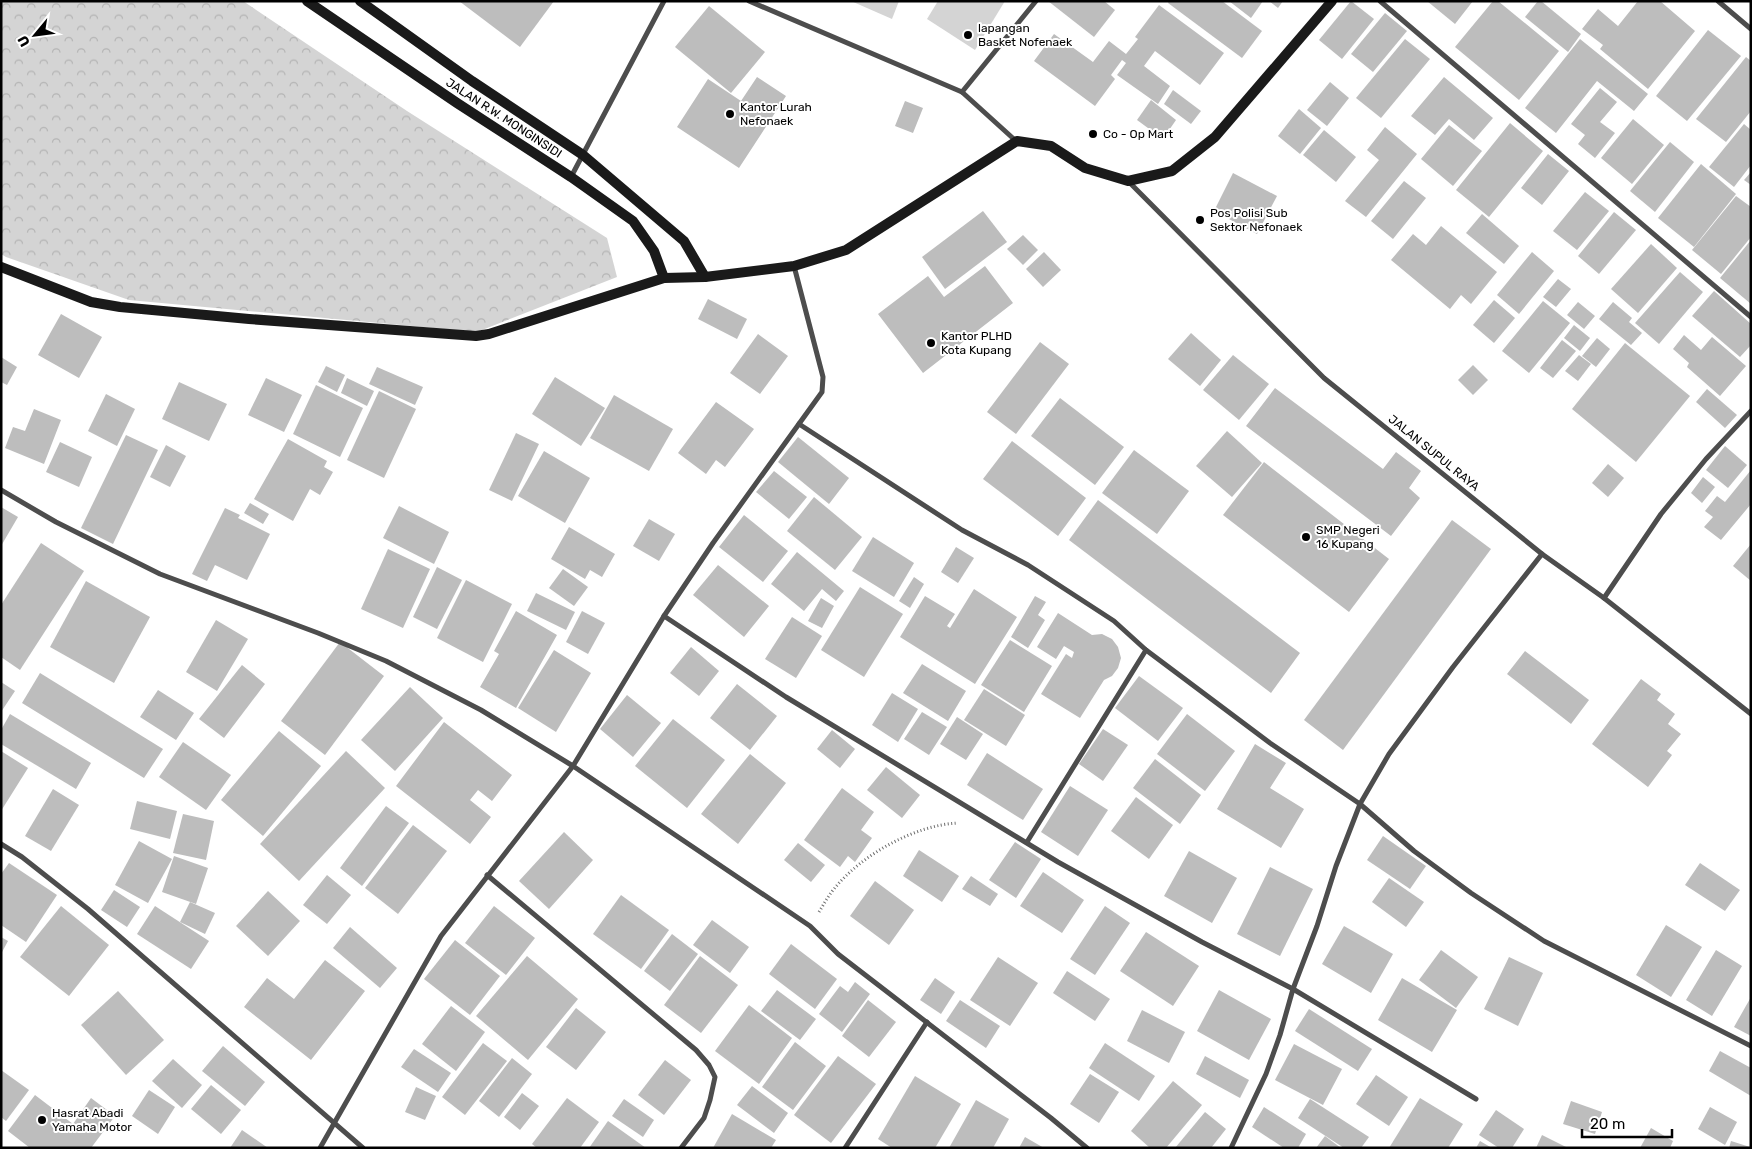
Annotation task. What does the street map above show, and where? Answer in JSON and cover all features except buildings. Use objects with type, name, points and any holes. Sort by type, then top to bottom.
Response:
[{"type":"street","name":"JALAN R.W. MONGINSIDI","points":[[307,1],[457,103],[572,177],[633,221],[654,251],[664,278]]},
{"type":"street","name":"JALAN R.W. MONGINSIDI","points":[[360,1],[472,81],[583,155],[684,241],[705,277]]},
{"type":"street","points":[[572,177],[664,1]]},
{"type":"street","points":[[749,1],[962,92],[1017,141],[1051,146],[1085,168],[1128,181],[1172,171],[1215,137],[1332,1]]},
{"type":"street","points":[[962,92],[1036,1]]},
{"type":"street","points":[[1380,1],[1751,317]]},
{"type":"street","points":[[1718,1],[1751,29]]},
{"type":"street","points":[[1,268],[92,302],[120,307],[476,336],[489,334],[664,278],[705,277],[794,266],[846,250],[1017,141]]},
{"type":"street","name":"JALAN SUPUL RAYA","points":[[1128,181],[1324,378],[1542,554],[1604,598],[1751,714]]},
{"type":"street","points":[[320,1148],[441,936],[573,766],[664,616],[712,543],[822,392],[823,377],[794,266]]},
{"type":"street","points":[[1604,598],[1661,514],[1706,459],[1751,411]]},
{"type":"street","points":[[799,424],[962,530],[1028,565],[1114,621],[1146,650],[1270,743],[1360,804],[1414,851],[1471,893],[1544,941],[1751,1046]]},
{"type":"street","points":[[1,490],[56,522],[160,574],[318,633],[386,661],[480,710],[573,766],[810,926],[838,954],[1051,1118],[1087,1148]]},
{"type":"street","points":[[1231,1148],[1266,1074],[1280,1035],[1293,989],[1360,804],[1389,754],[1453,667],[1542,554]]},
{"type":"street","points":[[664,616],[786,697],[1058,862],[1202,942],[1293,989],[1387,1048],[1476,1100]]},
{"type":"street","points":[[1027,842],[1146,650]]},
{"type":"street","points":[[1,844],[22,857],[88,909],[363,1148]]},
{"type":"street","points":[[487,875],[696,1050],[709,1065],[715,1077],[704,1118],[681,1148]]},
{"type":"street","points":[[845,1148],[927,1022]]},
{"type":"path","points":[[810,926],[834,888],[866,858],[906,836],[949,824],[994,822]]},
{"type":"green space","points":[[1,1],[243,1],[407,111],[607,238],[617,277],[477,332],[129,300],[6,257],[1,254]]},
{"type":"green space","points":[[851,1],[899,1],[892,19]]},
{"type":"green space","name":"lapangan Basket Nofenaek","points":[[938,1],[1005,1],[975,50],[927,19]]},
{"type":"place","name":"lapangan Basket Nofenaek","points":[[968,35]]},
{"type":"place","name":"Kantor Lurah Nefonaek","points":[[730,114]]},
{"type":"place","name":"Co - Op Mart","points":[[1093,134]]},
{"type":"place","name":"Pos Polisi Sub Sektor Nefonaek","points":[[1200,220]]},
{"type":"place","name":"Kantor PLHD Kota Kupang","points":[[931,343]]},
{"type":"place","name":"SMP Negeri 16 Kupang","points":[[1306,537]]},
{"type":"place","name":"Hasrat Abadi Yamaha Motor","points":[[42,1120]]}]
